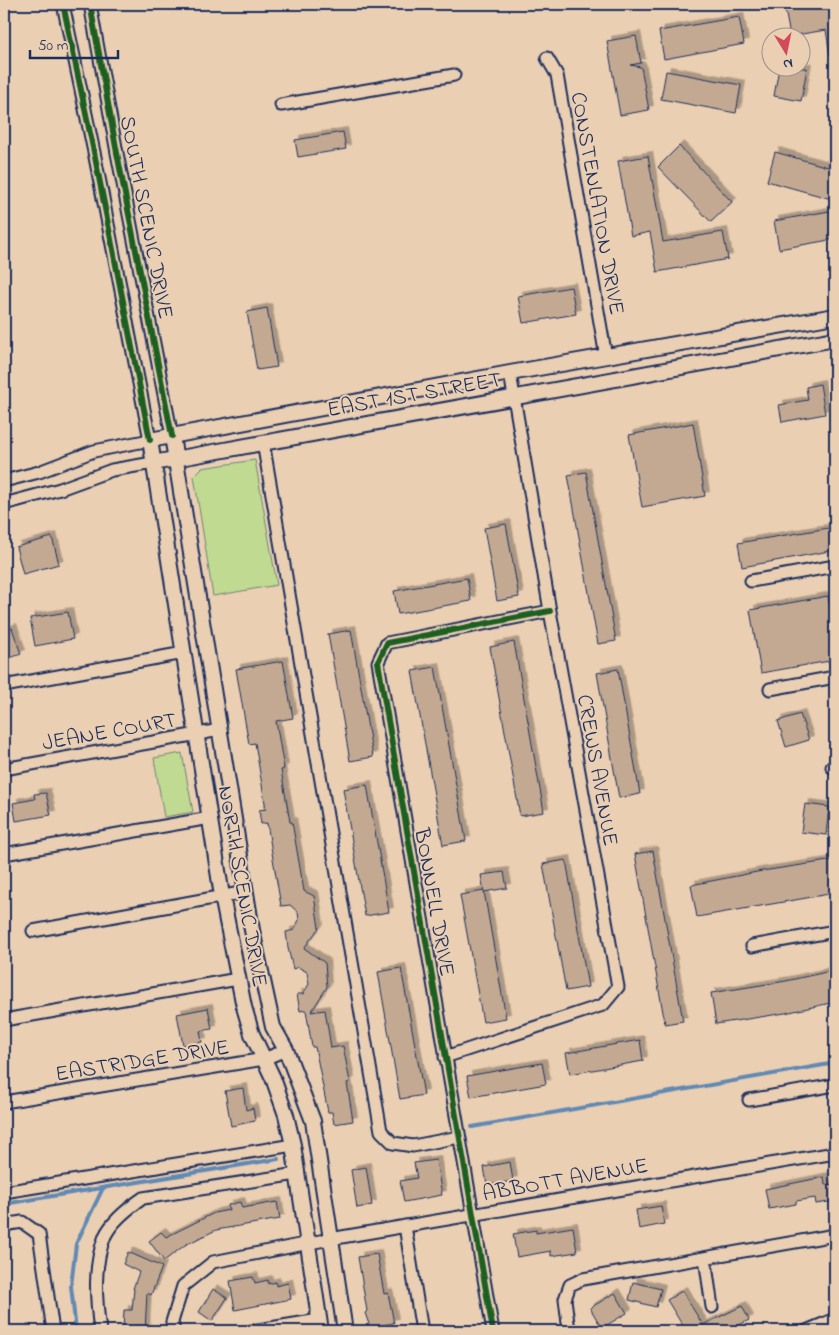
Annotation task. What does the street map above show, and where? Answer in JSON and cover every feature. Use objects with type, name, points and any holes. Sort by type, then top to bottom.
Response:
[{"type":"main road","name":"EAST 1ST STREET","points":[[150,440],[510,373],[835,316]]},
{"type":"main road","name":"EAST 1ST STREET","points":[[153,463],[835,339]]},
{"type":"main road","name":"SOUTH SCENIC DRIVE","points":[[172,436],[176,459]]},
{"type":"main road","name":"NORTH SCENIC DRIVE","points":[[150,440],[222,896],[244,1007],[252,1034],[273,1078],[286,1114],[293,1145],[320,1326]]},
{"type":"main road","name":"NORTH SCENIC DRIVE","points":[[176,459],[252,930],[273,1027],[286,1050],[313,1121],[345,1331]]},
{"type":"street","name":"SOUTH SCENIC DRIVE","points":[[63,4],[150,440]]},
{"type":"street","name":"SOUTH SCENIC DRIVE","points":[[90,4],[172,436]]},
{"type":"street","name":"CONSTENLATION DRIVE","points":[[546,58],[557,75],[606,357]]},
{"type":"street","points":[[281,105],[454,75]]},
{"type":"street","name":"CREWS AVENUE","points":[[445,1057],[603,1005],[618,987],[550,611],[510,373]]},
{"type":"street","name":"EAST 1ST STREET","points":[[4,481],[39,472],[94,451],[150,440]]},
{"type":"street","points":[[263,442],[381,1131],[393,1143],[413,1146],[459,1137]]},
{"type":"street","name":"EAST 1ST STREET","points":[[4,504],[60,489],[112,470],[153,463]]},
{"type":"street","points":[[751,581],[835,566]]},
{"type":"street","name":"BONNELL DRIVE","points":[[493,1331],[378,662],[387,643],[550,611]]},
{"type":"street","points":[[4,686],[184,653]]},
{"type":"street","points":[[770,689],[835,678]]},
{"type":"street","name":"JEANE COURT","points":[[4,769],[220,730]]},
{"type":"street","points":[[4,854],[210,818]]},
{"type":"street","points":[[33,931],[246,892]]},
{"type":"street","points":[[752,946],[835,931]]},
{"type":"street","points":[[4,1020],[238,979]]},
{"type":"street","name":"EASTRIDGE DRIVE","points":[[4,1102],[264,1059],[286,1050]]},
{"type":"street","points":[[749,1100],[835,1085]]},
{"type":"street","points":[[4,1192],[293,1145]]},
{"type":"street","name":"ABBOTT AVENUE","points":[[174,1331],[172,1322],[183,1286],[213,1262],[472,1214],[835,1153]]},
{"type":"street","points":[[100,1331],[96,1304],[96,1280],[100,1252],[106,1234],[127,1209],[143,1198],[297,1174]]},
{"type":"street","points":[[4,1225],[22,1222],[39,1234],[53,1331]]},
{"type":"street","points":[[405,1226],[422,1331]]},
{"type":"street","points":[[569,1331],[565,1299],[570,1285],[583,1279],[835,1235]]},
{"type":"street","points":[[705,1258],[712,1307]]},
{"type":"street","points":[[806,1331],[835,1319]]},
{"type":"street","points":[[252,1331],[320,1326]]},
{"type":"green space","points":[[255,460],[277,585],[213,596],[194,476],[202,468]]},
{"type":"green space","points":[[182,753],[193,812],[164,817],[154,758]]},
{"type":"building","points":[[813,4],[835,4],[835,55],[830,55],[826,30],[812,32],[812,28],[789,28],[785,9]]},
{"type":"building","points":[[739,17],[744,44],[664,59],[659,31]]},
{"type":"building","points":[[636,36],[641,63],[630,65],[641,67],[649,110],[620,115],[607,41]]},
{"type":"building","points":[[666,71],[741,85],[736,113],[661,99]]},
{"type":"building","points":[[777,78],[805,78],[801,101],[774,96]]},
{"type":"building","points":[[343,132],[346,149],[298,157],[295,140]]},
{"type":"building","points":[[679,146],[732,202],[711,222],[658,167]]},
{"type":"building","points":[[775,152],[835,169],[835,200],[767,181]]},
{"type":"building","points":[[648,156],[663,242],[723,232],[728,259],[657,272],[650,232],[631,236],[618,161]]},
{"type":"building","points":[[835,210],[835,239],[779,249],[774,221]]},
{"type":"building","points":[[571,287],[576,314],[523,323],[518,296]]},
{"type":"building","points":[[267,308],[277,367],[257,370],[247,312]]},
{"type":"building","points":[[820,384],[825,414],[782,422],[779,405],[808,400],[806,387]]},
{"type":"building","points":[[693,423],[705,496],[642,507],[629,435]]},
{"type":"building","points":[[586,472],[616,641],[598,644],[568,475]]},
{"type":"building","points":[[506,524],[519,597],[497,601],[484,528]]},
{"type":"building","points":[[835,527],[835,550],[742,567],[738,543]]},
{"type":"building","points":[[52,537],[59,564],[23,574],[16,547]]},
{"type":"building","points":[[467,578],[471,601],[398,614],[394,591]]},
{"type":"building","points":[[828,596],[835,637],[835,660],[761,673],[750,610]]},
{"type":"building","points":[[68,612],[73,639],[35,646],[30,618]]},
{"type":"building","points":[[12,628],[21,654],[4,660],[4,631]]},
{"type":"building","points":[[351,630],[373,757],[350,761],[328,634]]},
{"type":"building","points":[[514,642],[544,812],[520,816],[490,647]]},
{"type":"building","points":[[283,661],[293,718],[276,721],[284,769],[281,770],[304,891],[314,896],[319,928],[304,948],[325,963],[327,987],[311,1012],[325,1010],[331,1048],[343,1046],[350,1082],[347,1083],[353,1121],[334,1124],[332,1112],[328,1112],[315,1047],[312,1047],[306,1010],[300,1011],[297,994],[303,994],[309,984],[307,972],[298,967],[293,969],[288,948],[286,932],[294,930],[299,920],[298,912],[290,905],[281,906],[267,823],[261,824],[259,810],[266,809],[255,743],[249,744],[236,669]]},
{"type":"building","points":[[435,667],[466,841],[443,845],[412,671]]},
{"type":"building","points":[[618,669],[640,794],[619,798],[597,673]]},
{"type":"building","points":[[800,714],[809,740],[786,747],[778,721]]},
{"type":"building","points":[[367,785],[389,912],[365,916],[343,789]]},
{"type":"building","points":[[46,793],[51,815],[16,821],[13,803],[35,799],[34,794]]},
{"type":"building","points":[[805,804],[829,807],[826,835],[801,832]]},
{"type":"building","points":[[653,851],[683,1021],[665,1024],[635,854]]},
{"type":"building","points":[[566,860],[588,987],[566,991],[543,864]]},
{"type":"building","points":[[835,860],[835,893],[697,917],[691,885],[762,871]]},
{"type":"building","points":[[504,872],[507,888],[484,892],[481,875]]},
{"type":"building","points":[[484,891],[506,1018],[483,1022],[460,895]]},
{"type":"building","points":[[401,968],[424,1095],[400,1099],[378,972]]},
{"type":"building","points":[[835,970],[835,1002],[785,1013],[716,1024],[711,993],[786,981]]},
{"type":"building","points":[[208,1008],[212,1029],[200,1031],[202,1042],[183,1045],[177,1014]]},
{"type":"building","points":[[640,1040],[643,1061],[570,1074],[566,1053]]},
{"type":"building","points":[[542,1063],[546,1084],[471,1097],[467,1076]]},
{"type":"building","points":[[243,1088],[246,1110],[253,1108],[255,1121],[231,1126],[225,1091]]},
{"type":"building","points":[[436,1160],[442,1195],[404,1202],[400,1181],[417,1178],[414,1163]]},
{"type":"building","points":[[510,1162],[513,1181],[487,1185],[484,1167]]},
{"type":"building","points":[[366,1167],[372,1205],[357,1208],[351,1170]]},
{"type":"building","points":[[824,1177],[825,1185],[835,1184],[835,1201],[816,1204],[815,1198],[796,1201],[796,1204],[769,1209],[765,1189]]},
{"type":"building","points":[[240,1202],[242,1208],[277,1202],[280,1219],[216,1230],[185,1245],[164,1261],[149,1241],[161,1232],[166,1237],[214,1213],[229,1210],[228,1205]]},
{"type":"building","points":[[661,1206],[664,1224],[639,1229],[636,1210]]},
{"type":"building","points":[[573,1227],[577,1252],[551,1256],[551,1251],[517,1257],[513,1234],[536,1230],[536,1233]]},
{"type":"building","points":[[128,1252],[162,1267],[151,1295],[147,1293],[145,1331],[123,1331],[124,1310],[132,1310],[133,1289],[139,1272],[123,1264]]},
{"type":"building","points":[[377,1254],[384,1294],[388,1293],[394,1323],[370,1327],[365,1313],[367,1311],[358,1257]]},
{"type":"building","points":[[253,1277],[255,1283],[268,1280],[268,1284],[276,1282],[276,1286],[288,1283],[291,1299],[235,1310],[230,1281]]},
{"type":"building","points":[[633,1282],[661,1289],[656,1307],[629,1300]]},
{"type":"building","points":[[213,1289],[227,1298],[212,1321],[199,1312]]},
{"type":"building","points":[[682,1291],[703,1325],[742,1306],[749,1320],[727,1331],[686,1331],[667,1300]]},
{"type":"building","points":[[615,1293],[627,1313],[602,1328],[590,1308]]},
{"type":"waterway","points":[[472,1127],[835,1063]]},
{"type":"waterway","points":[[4,1204],[278,1159]]},
{"type":"waterway","points":[[76,1331],[71,1286],[76,1244],[103,1188]]},
{"type":"cycle path","points":[[63,4],[150,440]]},
{"type":"cycle path","points":[[90,4],[172,436]]},
{"type":"cycle path","points":[[493,1331],[378,662],[387,643],[550,611]]}]
